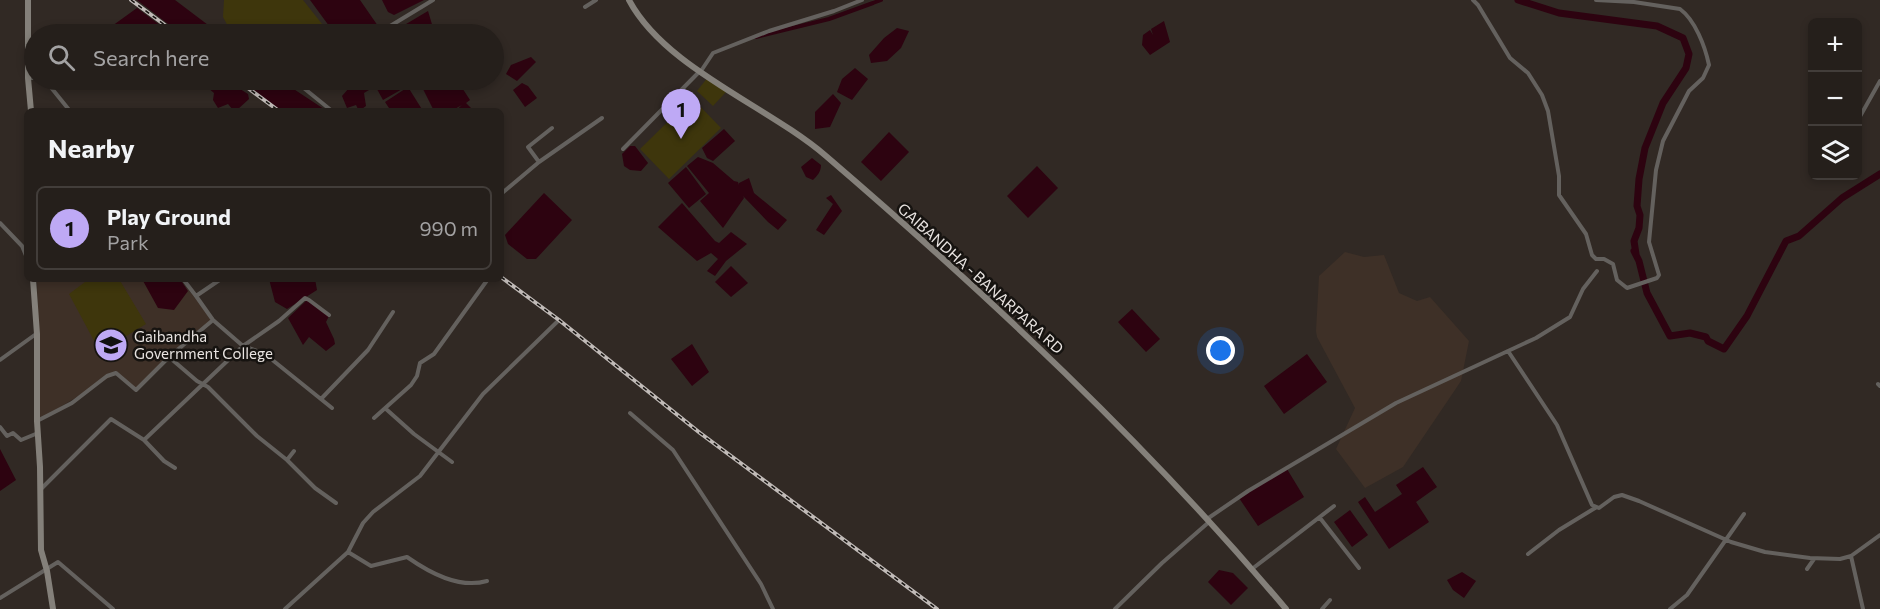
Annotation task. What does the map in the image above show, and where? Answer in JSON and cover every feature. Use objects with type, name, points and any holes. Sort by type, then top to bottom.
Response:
[{"type":"main road","points":[[28,0],[29,24]]},
{"type":"main road","name":"GAIBANDHA - BANARPARA RD","points":[[629,0],[638,16],[676,54],[819,150],[989,296],[1071,377],[1208,520],[1286,609]]},
{"type":"main road","points":[[31,90],[31,108]]},
{"type":"main road","points":[[33,282],[37,334],[41,550],[53,609]]},
{"type":"street","points":[[393,24],[433,0]]},
{"type":"street","points":[[585,7],[596,0]]},
{"type":"street","points":[[701,71],[713,53],[862,0]]},
{"type":"street","points":[[1473,0],[1510,58],[1528,73],[1542,95],[1548,111],[1559,176],[1559,195],[1586,234],[1592,255],[1596,259],[1604,259],[1612,264],[1617,280],[1628,288],[1657,278],[1659,272],[1653,262],[1649,242],[1660,151],[1668,128],[1689,91],[1706,73],[1709,64],[1692,24],[1680,9],[1634,2],[1596,0]]},
{"type":"street","points":[[623,150],[714,56],[748,39]]},
{"type":"street","points":[[1862,112],[1880,81]]},
{"type":"street","points":[[53,90],[68,108]]},
{"type":"street","points":[[306,90],[328,108]]},
{"type":"street","points":[[504,191],[539,162],[602,118]]},
{"type":"street","points":[[539,162],[528,147],[552,128]]},
{"type":"street","points":[[885,207],[892,202]]},
{"type":"street","points":[[0,224],[24,251]]},
{"type":"street","points":[[1115,609],[1208,520],[1257,486],[1396,403],[1536,338],[1570,317],[1583,289],[1597,271]]},
{"type":"street","points":[[185,282],[213,320],[243,346],[265,354],[332,408]]},
{"type":"street","points":[[196,296],[217,282]]},
{"type":"street","points":[[375,417],[411,385],[417,376],[420,363],[434,354],[486,282]]},
{"type":"street","points":[[144,440],[243,346],[279,321],[305,298],[329,315]]},
{"type":"street","points":[[321,399],[368,350],[393,312]]},
{"type":"street","points":[[37,421],[72,403],[107,376],[116,373],[136,390],[169,357],[213,320]]},
{"type":"street","points":[[285,609],[348,552],[363,523],[373,512],[420,476],[483,394],[559,320]]},
{"type":"street","points":[[0,360],[37,334]]},
{"type":"street","points":[[1508,351],[1557,425],[1595,508]]},
{"type":"street","points":[[169,357],[208,387],[315,488],[336,503]]},
{"type":"street","points":[[386,409],[453,462]]},
{"type":"street","points":[[630,413],[673,450],[761,584],[773,609]]},
{"type":"street","points":[[40,490],[111,418],[144,440],[174,468]]},
{"type":"street","points":[[0,427],[7,436],[13,433],[21,440],[38,433]]},
{"type":"street","points":[[287,460],[294,451]]},
{"type":"street","points":[[1528,554],[1559,530],[1614,497],[1622,495],[1725,539],[1765,552],[1840,560],[1851,556],[1880,535]]},
{"type":"street","points":[[1252,569],[1334,506]]},
{"type":"street","points":[[1670,609],[1686,595],[1744,514]]},
{"type":"street","points":[[1320,518],[1359,568]]},
{"type":"street","points":[[348,552],[371,566],[407,557],[435,574],[460,584],[487,581]]},
{"type":"street","points":[[1851,556],[1863,609]]},
{"type":"street","points":[[1807,569],[1815,558]]},
{"type":"street","points":[[0,598],[47,571],[58,562],[66,566],[86,587],[113,609]]},
{"type":"street","points":[[1322,609],[1330,600]]},
{"type":"shaded area","points":[[137,0],[175,0],[207,24],[168,24]]},
{"type":"shaded area","points":[[224,0],[303,0],[322,24],[227,24],[223,17]]},
{"type":"shaded area","points":[[310,0],[360,0],[377,24],[328,24]]},
{"type":"shaded area","points":[[382,0],[424,0],[394,15],[388,12]]},
{"type":"shaded area","points":[[137,8],[159,24],[115,24]]},
{"type":"shaded area","points":[[428,11],[432,24],[406,24]]},
{"type":"shaded area","points":[[1164,21],[1170,42],[1150,55],[1142,45],[1143,35],[1150,30],[1153,35],[1151,29]]},
{"type":"shaded area","points":[[897,28],[909,31],[901,48],[887,61],[871,63],[869,55],[884,38]]},
{"type":"shaded area","points":[[531,57],[536,62],[517,81],[506,74],[511,65]]},
{"type":"shaded area","points":[[855,68],[868,79],[852,100],[837,92],[842,79]]},
{"type":"shaded area","points":[[708,77],[726,92],[713,106],[697,91]]},
{"type":"shaded area","points":[[522,83],[528,86],[537,98],[525,107],[513,90]]},
{"type":"shaded area","points":[[210,90],[242,90],[248,94],[249,99],[239,108],[231,108],[228,104],[218,108],[213,100],[214,93]]},
{"type":"shaded area","points":[[253,90],[295,90],[322,108],[278,108]]},
{"type":"shaded area","points":[[347,90],[369,90],[364,93],[366,106],[363,108],[358,108],[356,105],[347,108],[342,96]]},
{"type":"shaded area","points":[[378,90],[400,90],[383,100]]},
{"type":"shaded area","points":[[403,90],[410,90],[421,108],[389,108],[385,102]]},
{"type":"shaded area","points":[[424,90],[464,90],[470,100],[466,103],[471,108],[458,108],[462,105],[456,108],[432,108]]},
{"type":"shaded area","points":[[833,94],[841,103],[830,127],[815,129],[815,112]]},
{"type":"shaded area","points":[[692,98],[721,128],[669,179],[640,149]]},
{"type":"shaded area","points":[[724,129],[735,141],[713,161],[707,158],[702,148]]},
{"type":"shaded area","points":[[889,132],[909,152],[881,181],[861,162]]},
{"type":"shaded area","points":[[630,146],[635,146],[648,163],[641,171],[630,170],[624,166],[622,154]]},
{"type":"shaded area","points":[[698,157],[713,163],[739,185],[749,178],[754,193],[787,220],[778,230],[743,196],[744,198],[723,228],[700,201],[709,193],[687,166]]},
{"type":"shaded area","points":[[812,158],[821,165],[820,172],[813,180],[806,177],[801,167]]},
{"type":"shaded area","points":[[1037,166],[1058,188],[1028,218],[1007,196]]},
{"type":"shaded area","points":[[686,167],[706,194],[689,208],[668,183]]},
{"type":"shaded area","points":[[544,193],[572,220],[536,259],[527,259],[508,244],[505,235]]},
{"type":"shaded area","points":[[831,195],[842,211],[824,235],[816,230],[833,204],[826,198]]},
{"type":"shaded area","points":[[682,203],[715,241],[719,243],[731,232],[747,244],[726,261],[715,276],[707,271],[718,259],[711,253],[697,261],[658,227]]},
{"type":"shaded area","points":[[1345,252],[1364,257],[1384,255],[1399,293],[1417,301],[1430,297],[1469,341],[1461,381],[1403,467],[1365,488],[1336,449],[1355,408],[1317,337],[1316,331],[1319,276]]},
{"type":"shaded area","points":[[731,266],[748,283],[731,297],[715,282]]},
{"type":"shaded area","name":"Gaibandha Government College","points":[[37,282],[182,282],[213,321],[169,355],[136,390],[117,373],[40,419]]},
{"type":"shaded area","points":[[85,282],[121,282],[146,324],[100,352],[69,294]]},
{"type":"shaded area","points":[[144,282],[182,282],[188,291],[174,310],[158,308]]},
{"type":"shaded area","points":[[270,282],[316,282],[317,290],[287,309],[275,302]]},
{"type":"shaded area","points":[[308,299],[329,316],[326,322],[335,344],[326,351],[309,337],[303,345],[288,318]]},
{"type":"shaded area","points":[[1132,309],[1160,339],[1146,352],[1118,322]]},
{"type":"shaded area","points":[[692,344],[709,372],[692,386],[671,359]]},
{"type":"shaded area","points":[[1307,354],[1327,382],[1284,414],[1264,386]]},
{"type":"shaded area","points":[[0,449],[16,480],[0,491]]},
{"type":"shaded area","points":[[1423,467],[1437,487],[1416,502],[1429,522],[1389,549],[1358,502],[1365,497],[1375,512],[1402,494],[1396,485]]},
{"type":"shaded area","points":[[1287,469],[1304,497],[1258,526],[1239,498]]},
{"type":"shaded area","points":[[1350,510],[1368,535],[1352,547],[1334,522]]},
{"type":"shaded area","points":[[1219,570],[1233,573],[1248,588],[1231,605],[1208,582]]},
{"type":"shaded area","points":[[1462,572],[1476,581],[1464,598],[1453,590],[1447,580]]},
{"type":"waterway","points":[[873,3],[881,0]]},
{"type":"waterway","points":[[1518,0],[1559,13],[1657,26],[1683,38],[1689,54],[1686,68],[1663,103],[1645,148],[1639,179],[1637,206],[1640,215],[1639,228],[1634,241],[1636,254],[1634,251],[1639,261],[1647,293],[1670,336],[1690,333],[1706,337],[1708,341],[1724,349],[1747,316],[1786,241],[1799,236],[1842,198],[1880,174]]},
{"type":"waterway","points":[[756,37],[829,19],[873,3]]},
{"type":"railway","points":[[131,0],[163,24]]},
{"type":"railway","points":[[251,90],[275,108]]},
{"type":"railway","points":[[504,279],[559,320],[700,433],[937,609]]},
{"type":"place","name":"Play Ground","points":[[681,139]]},
{"type":"place","name":"Gaibandha Government College","points":[[111,345]]}]
